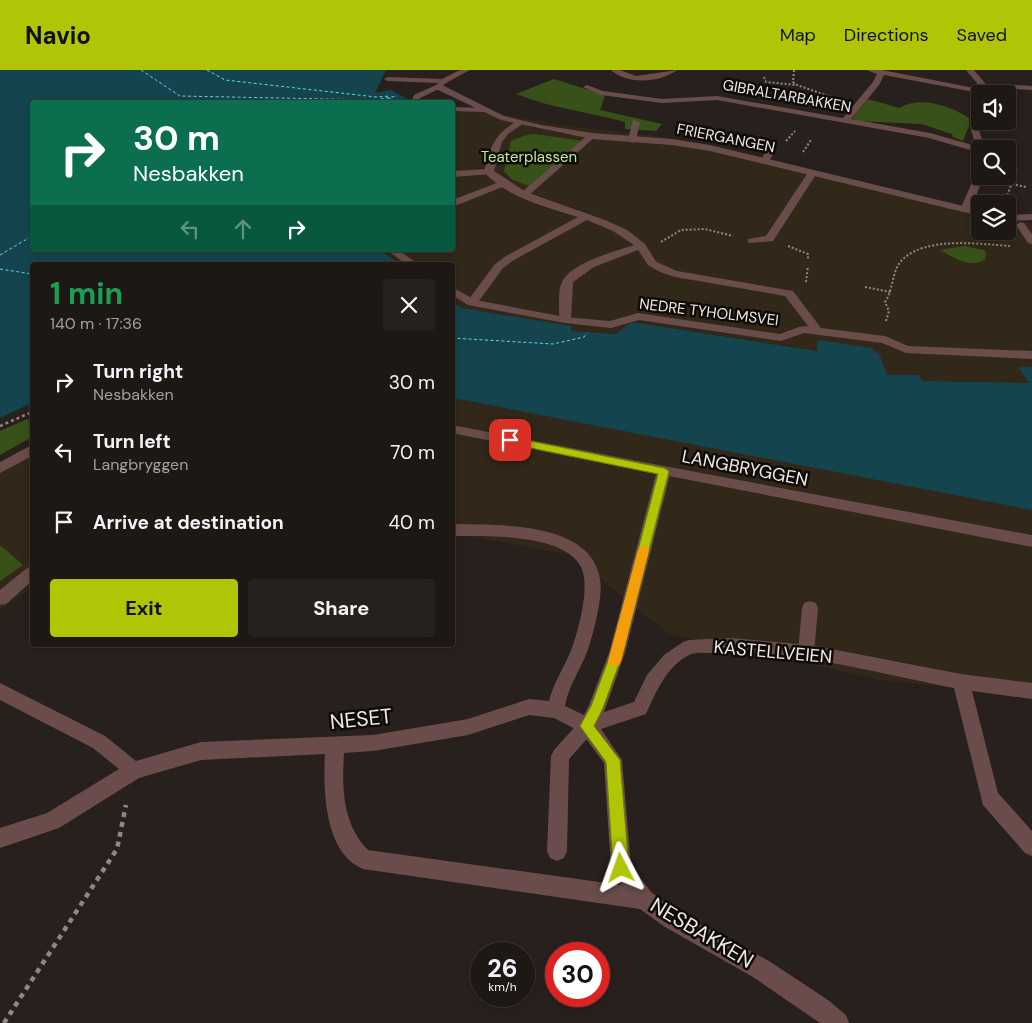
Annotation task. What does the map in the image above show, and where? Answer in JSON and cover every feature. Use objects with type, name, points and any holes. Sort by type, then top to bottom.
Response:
[{"type":"street","points":[[416,100],[417,97],[466,70]]},
{"type":"street","points":[[615,70],[619,74],[642,79],[661,76],[673,70]]},
{"type":"street","points":[[870,70],[971,91]]},
{"type":"street","points":[[908,79],[915,70]]},
{"type":"street","points":[[970,70],[982,85]]},
{"type":"street","points":[[846,120],[876,83],[880,73]]},
{"type":"street","points":[[388,79],[441,84]]},
{"type":"street","name":"FRIERGANGEN","points":[[441,84],[501,118],[592,136],[682,143],[765,160],[971,211]]},
{"type":"street","name":"GIBRALTARBAKKEN","points":[[587,87],[601,93],[662,101],[717,98],[930,136],[971,147]]},
{"type":"street","points":[[1018,88],[1032,88]]},
{"type":"street","points":[[455,109],[484,110]]},
{"type":"street","points":[[489,172],[497,141],[505,131],[520,122]]},
{"type":"street","points":[[632,140],[636,122]]},
{"type":"street","points":[[455,174],[489,172],[502,184],[525,194],[592,136]]},
{"type":"street","points":[[765,160],[771,152]]},
{"type":"street","points":[[752,241],[769,239],[812,173]]},
{"type":"street","points":[[455,203],[502,184]]},
{"type":"street","points":[[965,210],[976,185]]},
{"type":"street","name":"NEDRE TYHOLMSVEI","points":[[525,194],[625,233],[641,246],[652,263],[664,270],[675,274],[789,293],[817,331]]},
{"type":"street","points":[[1016,221],[1032,216]]},
{"type":"street","points":[[472,304],[499,266],[510,258],[586,217]]},
{"type":"street","points":[[1016,222],[1032,241]]},
{"type":"street","points":[[565,320],[568,282],[574,274],[584,268],[641,246]]},
{"type":"street","points":[[395,252],[410,262]]},
{"type":"street","name":"NEDRE TYHOLMSVEI","points":[[455,292],[472,304],[565,320],[610,325],[638,316],[781,338],[803,329],[885,340],[906,349],[1032,355]]},
{"type":"street","name":"LANGBRYGGEN","points":[[455,430],[1032,541]]},
{"type":"street","points":[[0,468],[30,451]]},
{"type":"street","points":[[557,851],[560,756],[587,726],[597,708],[617,653],[664,471]]},
{"type":"street","points":[[455,530],[537,535],[558,541],[576,550],[588,562],[593,582],[582,642],[557,696],[556,710]]},
{"type":"street","points":[[0,599],[30,574]]},
{"type":"street","points":[[806,652],[810,608]]},
{"type":"street","name":"KASTELLVEIEN","points":[[587,726],[640,708],[658,673],[670,660],[689,647],[730,645],[806,652],[961,682],[1032,691]]},
{"type":"street","points":[[961,682],[990,798],[1032,846]]},
{"type":"street","points":[[0,691],[99,742],[134,770]]},
{"type":"street","name":"NESET","points":[[0,838],[52,821],[134,770],[202,751],[372,743],[468,727],[529,707],[556,710],[587,726]]},
{"type":"street","name":"NESBAKKEN","points":[[587,726],[613,760],[621,868],[644,899],[672,920],[761,969],[820,1008],[838,1023]]},
{"type":"street","points":[[335,745],[332,782],[336,815],[352,849],[364,859],[644,899]]},
{"type":"path","points":[[794,70],[794,82],[797,85]]},
{"type":"path","points":[[764,77],[766,82],[797,85],[857,106]]},
{"type":"path","points":[[1016,185],[1026,187]]},
{"type":"path","points":[[641,246],[658,244],[681,230],[705,229],[752,241]]},
{"type":"path","points":[[889,311],[885,302],[891,292],[893,274],[905,258],[921,248],[942,244],[964,243],[1016,246]]},
{"type":"path","points":[[865,287],[891,292]]},
{"type":"path","points":[[0,426],[30,413]]},
{"type":"path","points":[[4,1023],[117,849],[134,770]]},
{"type":"shaded area","points":[[455,106],[561,125],[662,137],[971,211],[971,240],[1016,240],[1016,221],[1032,224],[1032,367],[1018,367],[1030,383],[922,381],[919,375],[887,376],[880,356],[819,340],[818,351],[633,322],[616,334],[571,331],[570,326],[462,308],[455,303],[455,262],[397,262],[383,252],[455,252]]},
{"type":"shaded area","points":[[455,399],[1032,510],[1032,696],[882,680],[669,634],[623,598],[577,556],[455,533]]},
{"type":"shaded area","points":[[30,453],[30,588],[0,610],[0,470]]},
{"type":"green space","points":[[554,79],[605,95],[600,110],[662,124],[656,131],[625,129],[625,122],[543,103],[516,94]]},
{"type":"green space","points":[[868,99],[899,108],[907,104],[925,102],[943,106],[969,118],[969,126],[963,141],[953,137],[952,134],[921,124],[857,121],[852,118]]},
{"type":"green space","name":"Teaterplassen","points":[[534,134],[583,141],[529,186],[511,179],[504,171],[511,141]]},
{"type":"green space","points":[[964,246],[984,250],[986,253],[985,259],[980,262],[968,263],[940,250]]},
{"type":"green space","points":[[27,419],[30,423],[30,438],[0,455],[0,431]]},
{"type":"green space","points":[[0,547],[23,565],[0,581]]},
{"type":"water","points":[[0,70],[386,70],[375,93],[391,90],[407,100],[30,100],[30,252],[383,252],[397,262],[30,262],[30,404],[0,418]]},
{"type":"water","points":[[455,303],[462,308],[571,326],[571,331],[616,334],[632,322],[817,351],[818,340],[872,348],[880,356],[887,375],[919,375],[922,381],[1029,383],[1018,367],[1032,367],[1032,510],[455,398]]},
{"type":"ferry route","points":[[141,70],[180,96],[375,100],[397,96]]},
{"type":"ferry route","points":[[207,70],[225,80],[376,97],[390,96]]},
{"type":"ferry route","points":[[384,100],[392,98]]},
{"type":"ferry route","points":[[0,255],[30,237]]},
{"type":"ferry route","points":[[0,269],[30,274]]},
{"type":"ferry route","points":[[455,338],[553,344],[584,337],[587,333]]},
{"type":"slow traffic","points":[[614,661],[644,550]]},
{"type":"route","points":[[510,440],[664,471],[617,653],[597,708],[587,726],[613,760],[621,868]]}]
